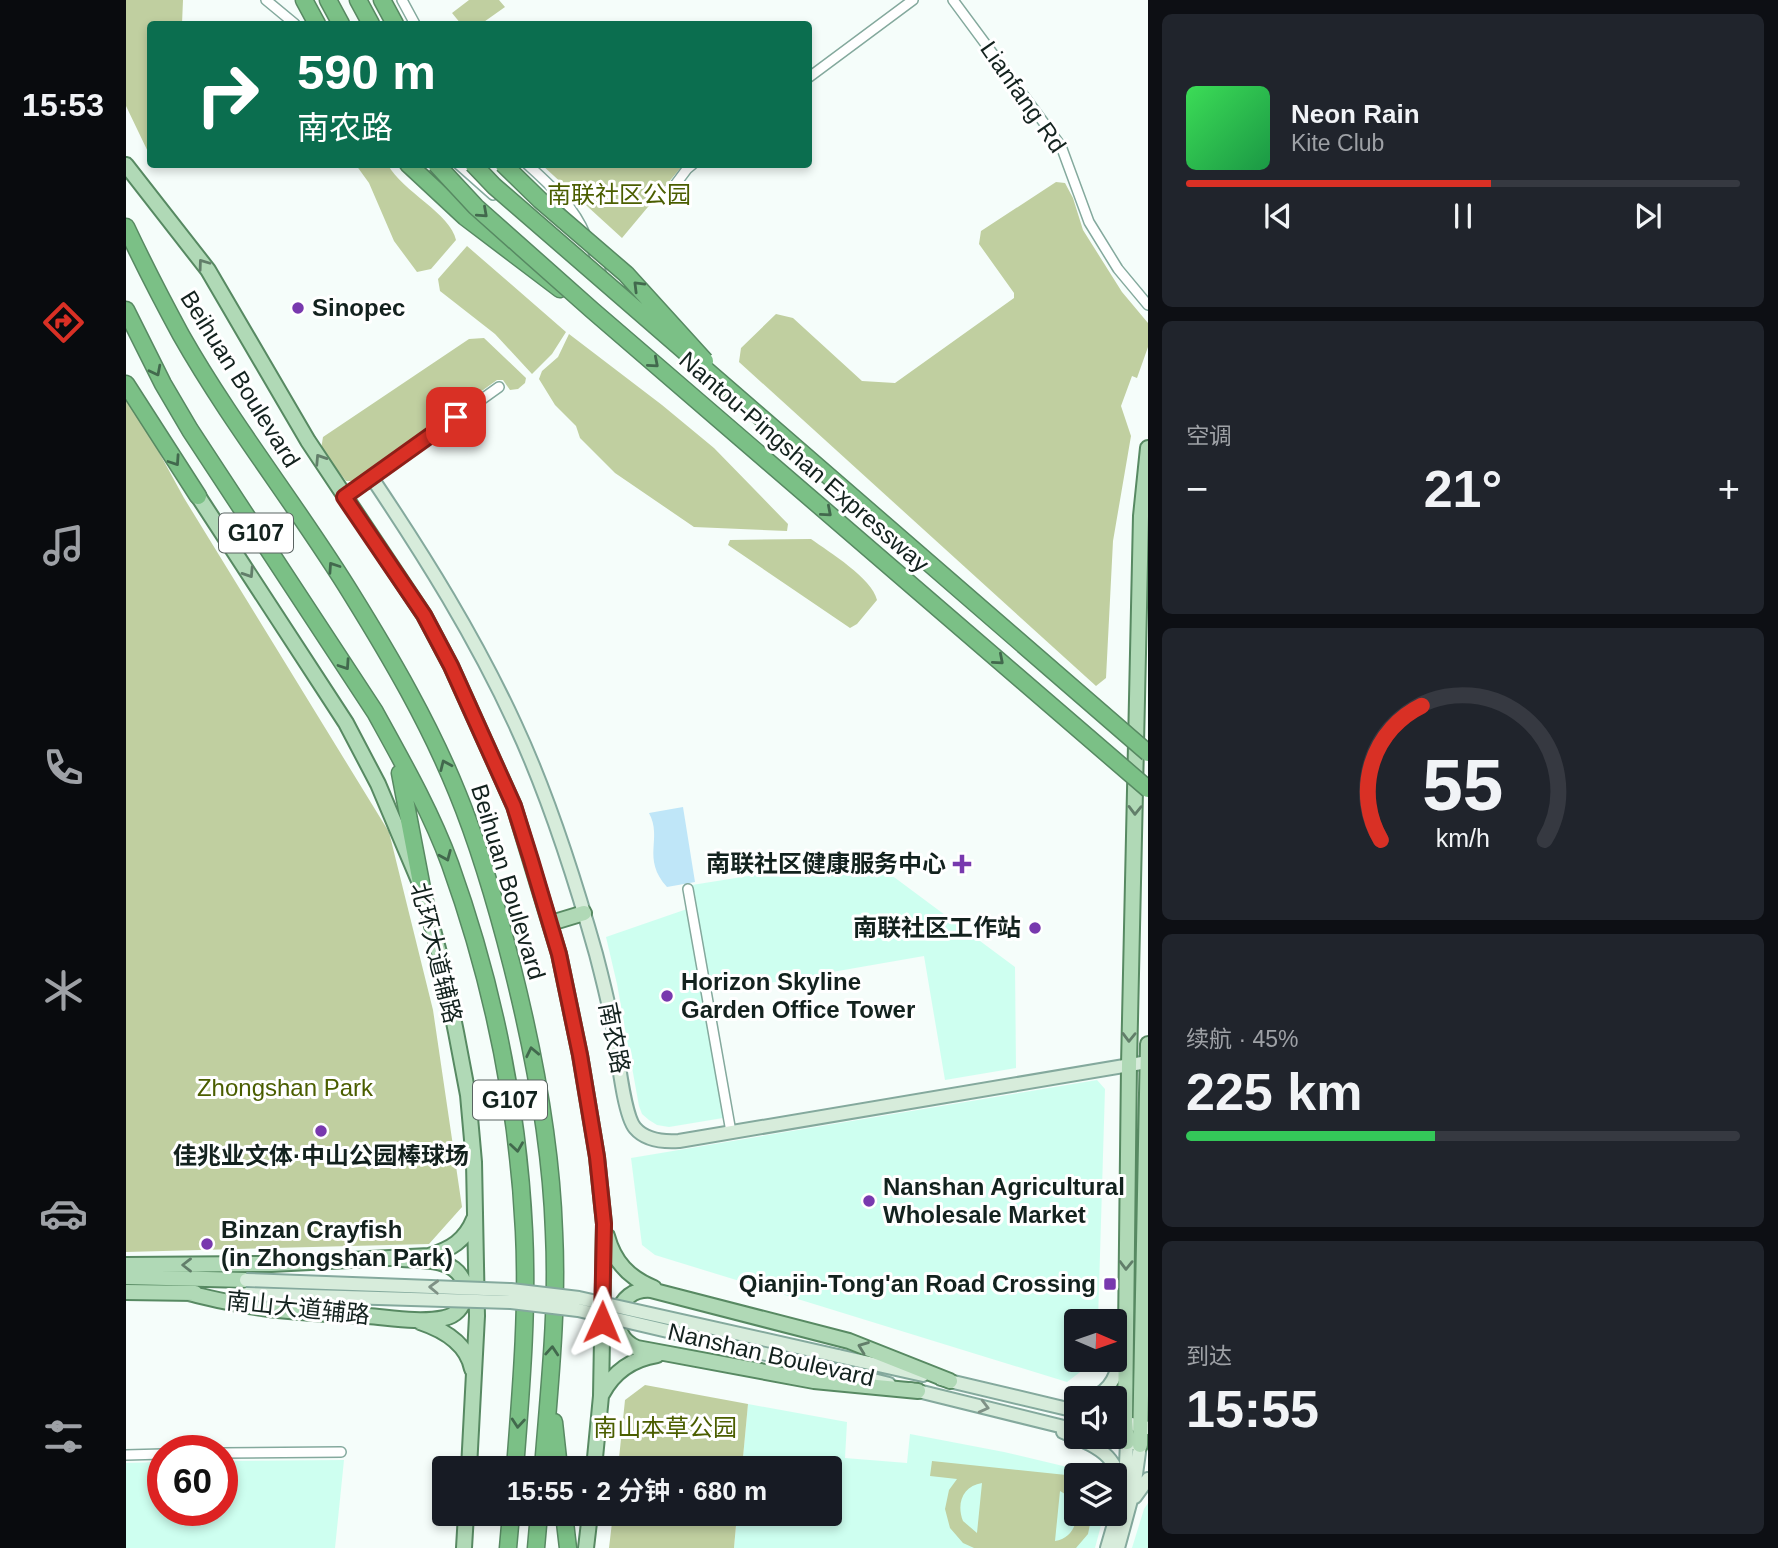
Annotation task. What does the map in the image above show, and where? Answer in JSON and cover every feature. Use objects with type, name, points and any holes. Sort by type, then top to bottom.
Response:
[{"type":"highway","points":[[304,0],[315,21]]},
{"type":"highway","points":[[328,0],[339,21]]},
{"type":"highway","points":[[359,0],[370,21]]},
{"type":"highway","points":[[382,0],[393,21]]},
{"type":"highway","points":[[412,168],[435,191],[512,255],[592,310]]},
{"type":"highway","name":"Nantou-Pingshan Expressway","points":[[440,168],[476,207],[592,310],[1148,789]]},
{"type":"highway","name":"Nantou-Pingshan Expressway","points":[[477,168],[731,393],[1148,753]]},
{"type":"highway","points":[[507,168],[626,274],[687,338],[731,393]]},
{"type":"highway","name":"Beihuan Boulevard","points":[[126,227],[182,337],[351,593],[391,662],[430,732],[457,792],[480,854],[521,1002],[537,1081],[549,1163],[555,1233],[554,1317],[544,1456]]},
{"type":"highway","name":"Beihuan Boulevard","points":[[126,310],[163,384],[190,430],[352,676],[396,750],[449,862],[475,941],[508,1087],[520,1166],[524,1233],[524,1336],[516,1456]]},
{"type":"highway","points":[[126,384],[198,496]]},
{"type":"highway","points":[[396,750],[422,888]]},
{"type":"highway","points":[[550,1385],[558,1456]]},
{"type":"highway","points":[[508,1548],[510,1526]]},
{"type":"highway","points":[[536,1548],[538,1526]]},
{"type":"highway","points":[[565,1526],[568,1548]]},
{"type":"main road","points":[[126,165],[208,270],[307,441],[424,615],[451,666],[514,806],[551,923],[580,1055],[597,1157],[604,1224],[601,1396],[595,1456]]},
{"type":"main road","points":[[1125,1309],[1141,516],[1148,448]]},
{"type":"main road","points":[[344,497],[372,478]]},
{"type":"main road","name":"南农路","points":[[372,478],[440,582],[499,691],[536,773],[584,914],[612,1022],[628,1110],[635,1129],[651,1139],[668,1142],[1148,1062]]},
{"type":"main road","name":"北环大道辅路","points":[[198,496],[346,723],[378,784],[422,888],[442,964],[468,1095],[476,1215],[477,1316],[470,1456]]},
{"type":"main road","points":[[551,923],[584,914]]},
{"type":"main road","points":[[1127,1493],[1145,1427],[1143,1374],[1148,1044]]},
{"type":"main road","points":[[402,1259],[436,1254],[459,1243],[468,1233],[476,1215]]},
{"type":"main road","points":[[604,1224],[618,1263],[644,1284],[849,1341],[950,1381]]},
{"type":"main road","points":[[402,1259],[443,1263],[456,1270],[464,1283],[464,1301],[455,1314],[436,1320],[409,1319]]},
{"type":"main road","name":"南山大道辅路","points":[[126,1265],[271,1264],[402,1259]]},
{"type":"main road","name":"Nanshan Boulevard","points":[[126,1278],[188,1286],[511,1290],[579,1298],[1064,1408]]},
{"type":"main road","name":"南山大道辅路","points":[[188,1286],[255,1307],[409,1319]]},
{"type":"main road","name":"Nanshan Boulevard","points":[[126,1292],[188,1286]]},
{"type":"main road","name":"Nanshan Boulevard","points":[[246,1287],[511,1302],[578,1310],[1064,1427]]},
{"type":"main road","points":[[676,1295],[643,1289],[630,1294],[623,1301],[618,1323],[620,1333],[631,1345],[676,1356],[814,1381],[918,1391]]},
{"type":"main road","points":[[409,1319],[435,1327],[454,1339],[466,1352],[474,1388]]},
{"type":"main road","points":[[601,1396],[607,1384],[626,1365],[648,1357],[676,1356]]},
{"type":"main road","points":[[1143,1374],[1148,1390]]},
{"type":"main road","points":[[1034,1401],[1064,1401]]},
{"type":"main road","points":[[1034,1419],[1090,1443],[1106,1454],[1112,1463]]},
{"type":"main road","points":[[1127,1423],[1145,1427]]},
{"type":"main road","points":[[1127,1430],[1138,1445]]},
{"type":"main road","points":[[1127,1500],[1148,1479]]},
{"type":"main road","points":[[464,1548],[465,1526]]},
{"type":"main road","points":[[586,1548],[589,1526]]},
{"type":"main road","points":[[1107,1548],[1116,1526]]},
{"type":"main road","points":[[1118,1548],[1121,1526]]},
{"type":"street","points":[[266,0],[291,21]]},
{"type":"street","points":[[402,0],[413,21]]},
{"type":"street","points":[[812,75],[899,4],[913,0]]},
{"type":"street","name":"Lianfang Rd","points":[[953,0],[1061,146],[1093,230],[1118,269],[1148,305]]},
{"type":"street","points":[[462,168],[1079,696]]},
{"type":"street","points":[[531,168],[560,194],[574,212],[592,248],[610,296]]},
{"type":"street","points":[[666,197],[688,168]]},
{"type":"street","points":[[372,478],[499,387]]},
{"type":"street","points":[[688,889],[731,1132]]},
{"type":"street","points":[[238,1453],[341,1452]]},
{"type":"street","points":[[126,1455],[147,1454]]},
{"type":"shaded area","points":[[867,857],[1015,967],[1016,1068],[945,1080],[924,956],[712,993],[692,885]]},
{"type":"shaded area","points":[[687,909],[723,1118],[669,1127],[649,1120],[642,1114],[639,1106],[606,937]]},
{"type":"shaded area","name":"Nanshan Agricultural Wholesale Market","points":[[1097,1080],[1105,1089],[1098,1309],[1064,1309],[1064,1372],[1080,1372],[1067,1382],[655,1255],[642,1245],[631,1158]]},
{"type":"shaded area","points":[[748,1404],[847,1422],[845,1458],[907,1463],[910,1434],[1004,1452],[1064,1466],[1064,1526],[1101,1526],[1095,1548],[734,1548],[736,1526],[842,1526],[842,1456],[743,1456]]},
{"type":"shaded area","points":[[344,1460],[335,1548],[126,1548],[126,1463],[147,1462],[147,1526],[238,1526],[238,1461]]},
{"type":"shaded area","points":[[1148,1503],[1148,1548],[1132,1548],[1144,1509]]},
{"type":"green space","points":[[126,0],[183,0],[182,21],[147,21],[147,150],[126,106]]},
{"type":"green space","points":[[469,0],[499,0],[505,7],[485,21],[459,21],[452,13]]},
{"type":"green space","points":[[358,168],[390,168],[452,230],[456,240],[431,269],[417,272],[394,241],[369,183]]},
{"type":"green space","name":"南联社区公园","points":[[545,168],[680,168],[622,238]]},
{"type":"green space","points":[[1056,182],[1065,183],[1073,198],[1083,230],[1122,292],[1148,323],[1148,347],[1137,378],[1132,376],[1121,406],[1131,436],[1113,541],[1106,678],[1096,686],[739,362],[741,348],[776,314],[793,318],[862,381],[895,383],[1014,298],[1014,293],[979,244],[981,231]]},
{"type":"green space","points":[[467,246],[566,332],[552,354],[532,374],[495,334],[440,291],[438,279]]},
{"type":"green space","points":[[569,334],[714,448],[788,524],[787,531],[694,527],[615,473],[580,438],[576,426],[555,405],[539,379],[542,371],[558,357]]},
{"type":"green space","points":[[484,338],[526,378],[525,383],[518,389],[510,390],[503,380],[497,380],[356,481],[346,481],[321,449],[323,437],[469,339]]},
{"type":"green space","name":"Zhongshan Park","points":[[126,392],[184,498],[389,832],[433,1010],[462,1207],[429,1244],[126,1252]]},
{"type":"green space","points":[[811,539],[859,574],[877,600],[857,624],[850,628],[728,545],[730,540]]},
{"type":"green space","name":"南山本草公园","points":[[645,1385],[748,1404],[743,1456],[619,1456],[625,1400]]},
{"type":"green space","points":[[932,1461],[1064,1475],[1064,1493],[1060,1491],[1055,1541],[1064,1538],[1074,1526],[1090,1526],[1088,1534],[1076,1548],[974,1548],[963,1543],[950,1528],[945,1509],[949,1490],[957,1479],[930,1476]],"holes":[[[982,1483],[977,1533],[963,1521],[960,1508],[963,1496],[970,1488]]]},
{"type":"green space","name":"南山本草公园","points":[[612,1526],[736,1526],[734,1548],[609,1548]]},
{"type":"water","points":[[683,807],[695,882],[667,887],[655,867],[653,822],[649,813]]},
{"type":"place","name":"Sinopec","points":[[298,308]]},
{"type":"place","name":"南联社区健康服务中心","points":[[962,864]]},
{"type":"place","name":"南联社区工作站","points":[[1035,928]]},
{"type":"place","name":"Horizon Skyline Garden Office Tower","points":[[667,996]]},
{"type":"place","name":"佳兆业文体·中山公园棒球场","points":[[321,1131]]},
{"type":"place","name":"Nanshan Agricultural Wholesale Market","points":[[869,1201]]},
{"type":"place","name":"Binzan Crayfish (in Zhongshan Park)","points":[[207,1244]]},
{"type":"place","name":"Qianjin-Tong'an Road Crossing","points":[[1110,1284]]},
{"type":"route","points":[[456,417],[344,497],[424,615],[451,666],[514,806],[551,923],[580,1055],[597,1157],[604,1224],[602,1322]]}]
